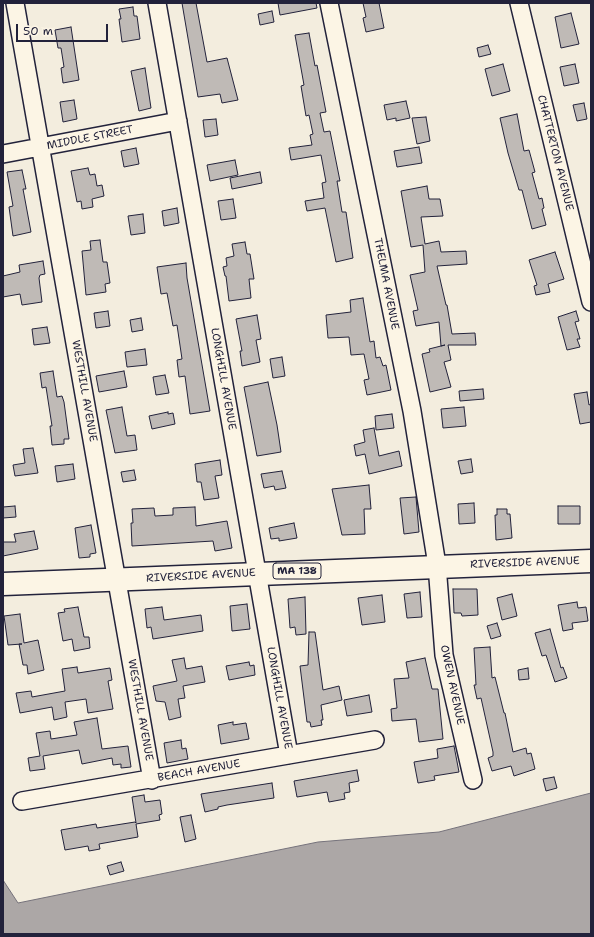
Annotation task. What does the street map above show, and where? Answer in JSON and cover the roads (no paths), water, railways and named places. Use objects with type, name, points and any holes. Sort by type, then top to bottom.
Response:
[{"type":"main road","name":"RIVERSIDE AVENUE","points":[[3,584],[436,565],[591,560]]},
{"type":"street","name":"WESTHILL AVENUE","points":[[15,3],[152,780]]},
{"type":"street","name":"LONGHILL AVENUE","points":[[157,3],[289,755]]},
{"type":"street","name":"THELMA AVENUE","points":[[330,3],[412,411],[436,565]]},
{"type":"street","name":"CHATTERTON AVENUE","points":[[519,3],[591,302]]},
{"type":"street","name":"MIDDLE STREET","points":[[3,154],[178,121]]},
{"type":"street","name":"OWEN AVENUE","points":[[436,565],[444,655],[474,780]]},
{"type":"street","name":"BEACH AVENUE","points":[[22,801],[152,780],[375,740]]}]
